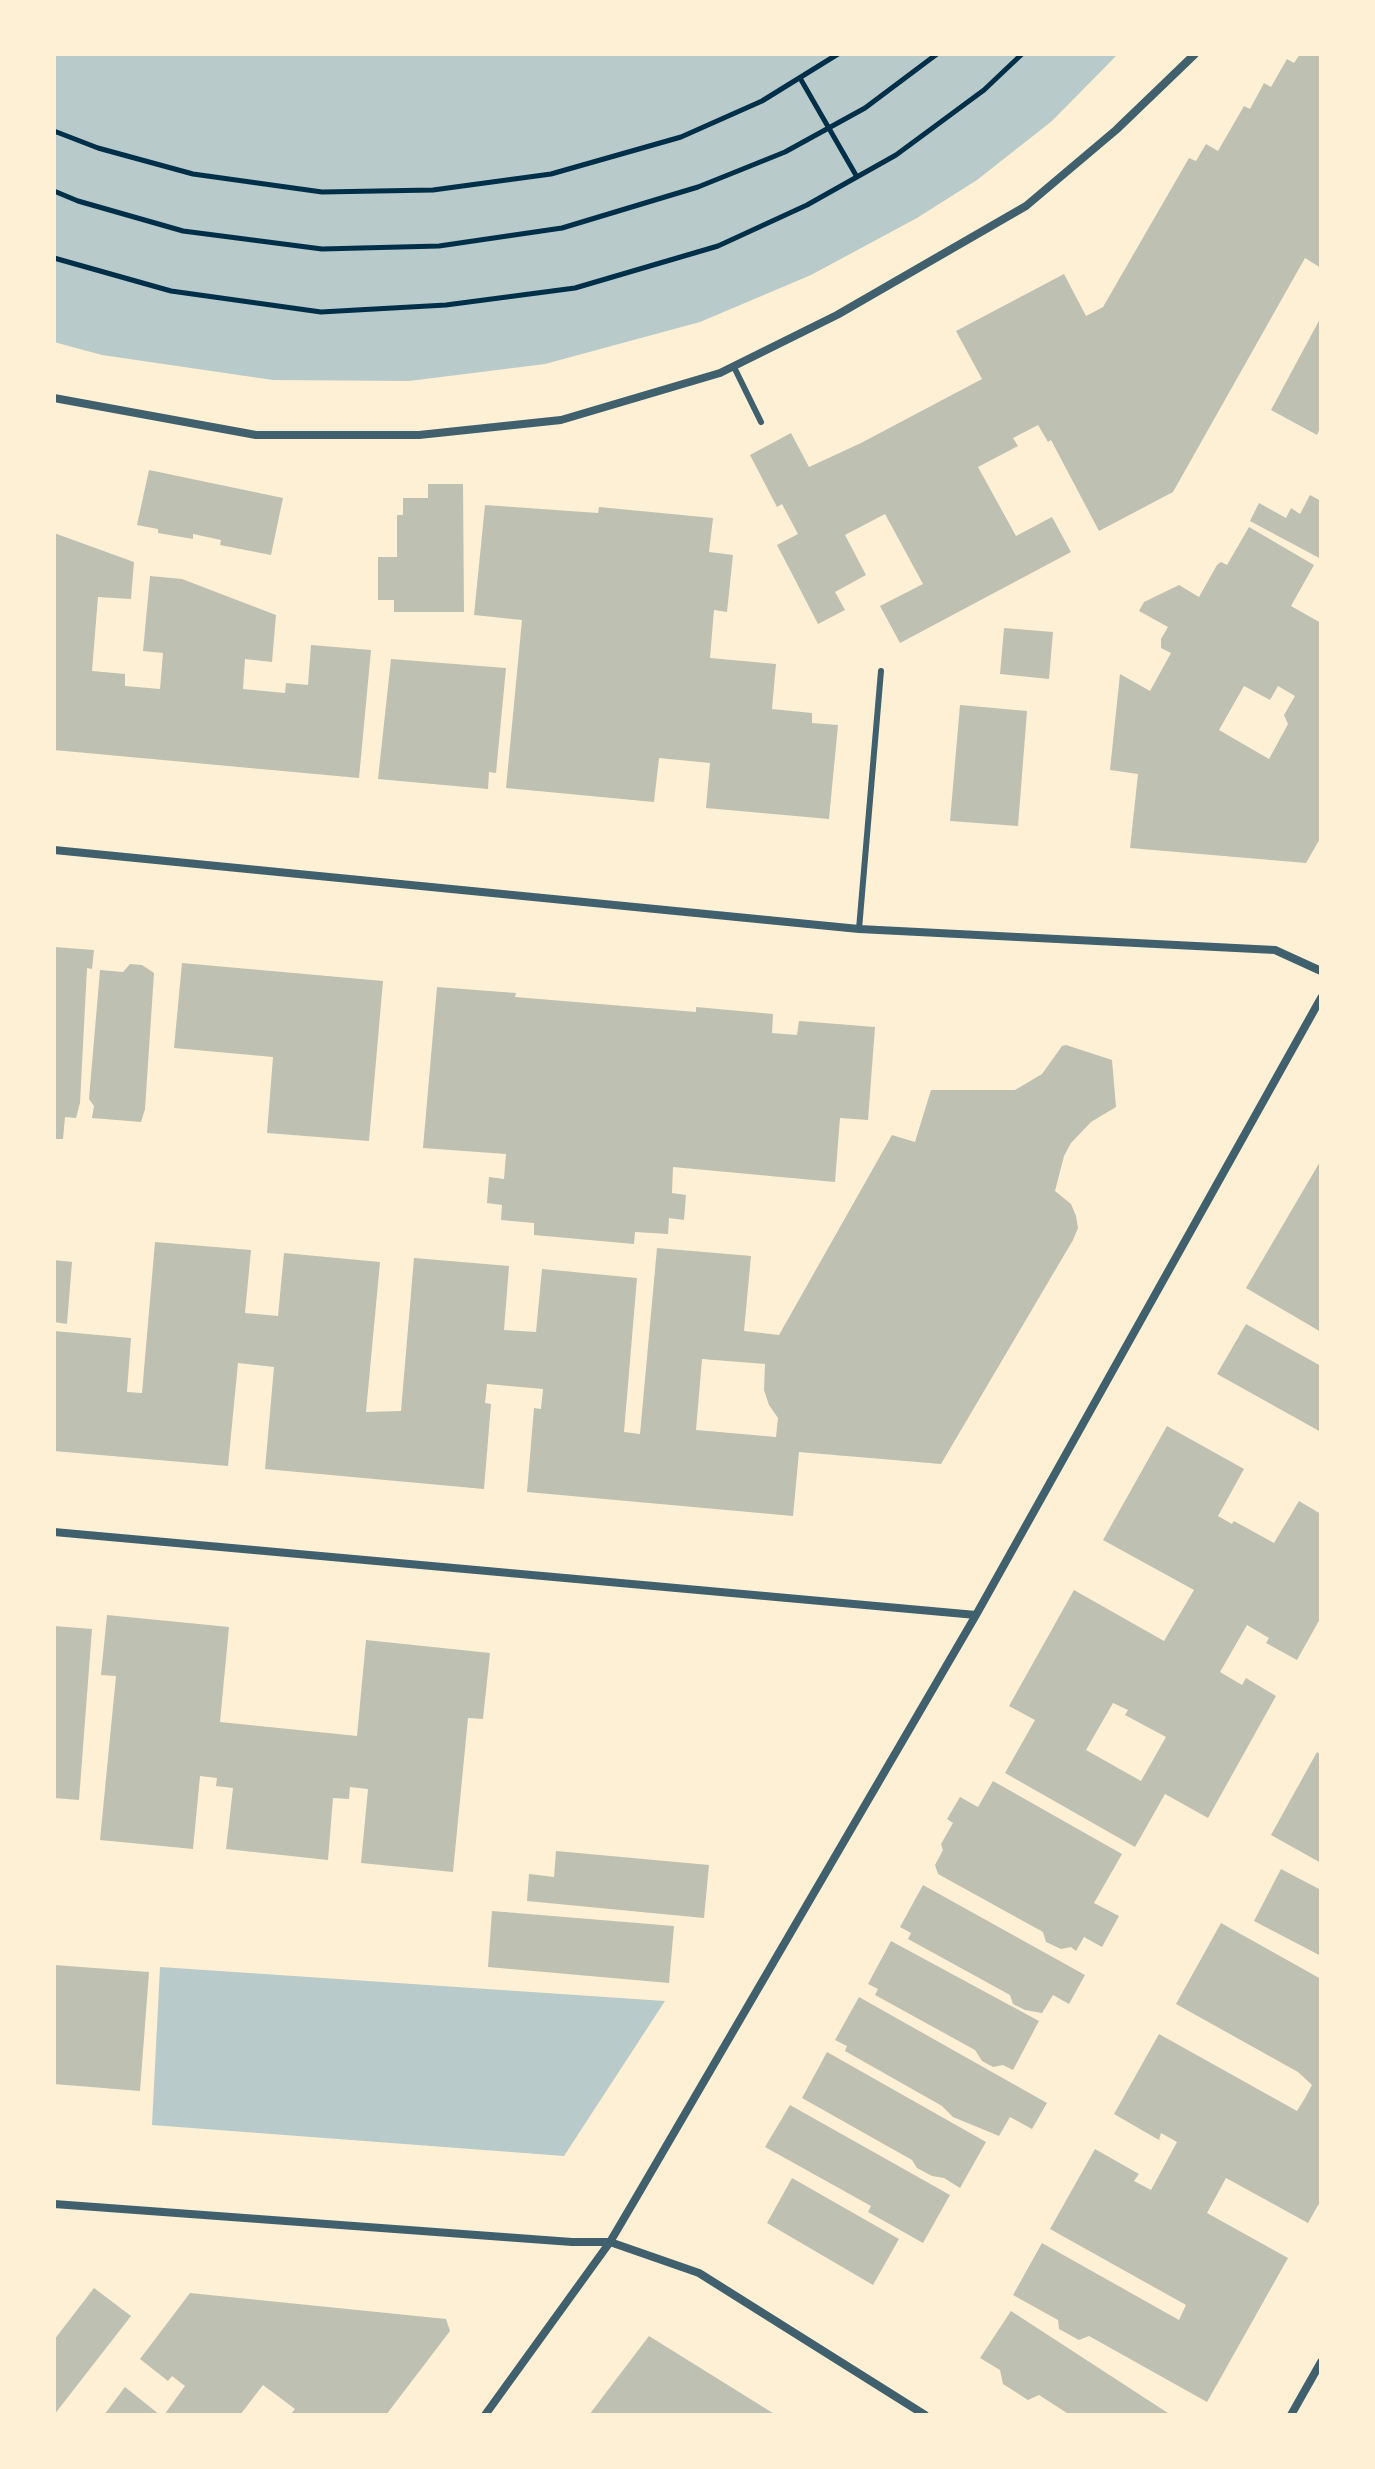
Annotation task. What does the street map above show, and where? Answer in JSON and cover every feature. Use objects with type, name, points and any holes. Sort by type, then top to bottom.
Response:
[{"type":"street","points":[[54,398],[256,435],[419,435],[561,420],[720,373],[837,315],[1026,206],[1116,130],[1195,54]]},
{"type":"street","points":[[54,850],[859,929],[1275,950],[1321,971]]},
{"type":"street","points":[[485,2415],[610,2242],[976,1615],[1321,998]]},
{"type":"street","points":[[54,1532],[976,1615]]},
{"type":"street","points":[[54,2204],[572,2242],[610,2242],[699,2273],[925,2415]]},
{"type":"street","points":[[1291,2415],[1321,2362]]},
{"type":"lane","points":[[734,367],[761,422]]},
{"type":"lane","points":[[859,929],[881,671]]},
{"type":"path","points":[[54,131],[98,148],[193,174],[322,192],[433,190],[551,174],[681,137],[762,101],[838,54]]},
{"type":"path","points":[[54,191],[78,201],[183,231],[322,249],[439,246],[562,228],[698,187],[785,152],[865,108],[937,54]]},
{"type":"path","points":[[54,258],[171,291],[321,312],[446,305],[575,288],[718,246],[807,205],[896,155],[984,90],[1022,54]]},
{"type":"path","points":[[800,78],[857,177]]},
{"type":"shaded area","points":[[54,54],[1118,54],[1052,121],[977,180],[917,218],[811,275],[700,322],[545,364],[409,381],[273,380],[102,355],[54,342]]},
{"type":"shaded area","points":[[160,1967],[665,2001],[564,2156],[152,2125]]},
{"type":"building","points":[[1300,54],[1321,54],[1321,268],[1305,258],[1173,492],[1099,531],[1051,440],[1048,442],[1038,425],[1013,438],[1018,446],[978,467],[1016,536],[1052,517],[1071,552],[900,643],[880,606],[923,584],[885,514],[845,535],[866,575],[835,592],[845,610],[818,624],[777,545],[798,534],[782,504],[777,507],[750,455],[791,433],[809,467],[982,379],[956,331],[1064,274],[1086,316],[1103,307],[1189,158],[1196,161],[1206,144],[1218,151],[1244,106],[1250,109],[1264,83],[1271,87],[1287,59],[1294,63]]},
{"type":"building","points":[[1321,317],[1321,426],[1317,435],[1271,410]]},
{"type":"building","points":[[149,470],[283,498],[271,555],[220,545],[221,540],[193,534],[193,539],[158,533],[158,529],[137,525]]},
{"type":"building","points":[[428,484],[463,484],[464,612],[394,612],[394,600],[378,600],[378,557],[397,557],[397,515],[403,515],[403,498],[428,498]]},
{"type":"building","points":[[1310,495],[1321,501],[1321,559],[1250,521],[1259,503],[1286,518],[1291,508],[1300,514]]},
{"type":"building","points":[[485,505],[598,513],[599,507],[713,518],[709,552],[733,555],[727,612],[714,610],[710,658],[776,664],[772,709],[812,713],[812,723],[838,725],[829,819],[706,808],[710,763],[659,758],[654,802],[506,788],[522,620],[474,615]]},
{"type":"building","points":[[1249,527],[1314,565],[1291,606],[1321,623],[1321,837],[1306,863],[1130,848],[1138,774],[1110,770],[1120,674],[1150,691],[1171,653],[1161,648],[1161,639],[1168,627],[1139,611],[1144,602],[1179,585],[1199,597],[1217,565],[1221,562],[1227,565]],"holes":[[[1244,686],[1270,700],[1278,686],[1295,696],[1284,715],[1288,724],[1269,759],[1219,730]]]},
{"type":"building","points":[[54,533],[134,562],[131,599],[98,597],[92,671],[125,674],[125,686],[160,689],[163,653],[143,651],[150,576],[182,579],[276,615],[272,662],[245,659],[243,689],[285,693],[286,683],[308,685],[311,645],[371,650],[359,778],[54,750]]},
{"type":"building","points":[[1004,628],[1053,632],[1049,679],[1000,674]]},
{"type":"building","points":[[391,659],[506,668],[496,773],[489,772],[488,789],[378,779]]},
{"type":"building","points":[[960,705],[1027,711],[1018,826],[950,821]]},
{"type":"building","points":[[54,947],[94,950],[92,969],[87,968],[80,1103],[76,1118],[65,1117],[63,1139],[54,1139]]},
{"type":"building","points":[[182,963],[383,981],[369,1141],[267,1133],[273,1057],[174,1048]]},
{"type":"building","points":[[130,964],[142,965],[154,973],[145,1109],[141,1122],[92,1118],[94,1106],[89,1099],[100,970],[123,972]]},
{"type":"building","points":[[437,987],[516,993],[515,997],[696,1012],[696,1007],[773,1014],[772,1033],[797,1035],[799,1021],[875,1027],[868,1120],[840,1118],[835,1182],[673,1167],[672,1193],[686,1195],[684,1220],[669,1218],[668,1234],[635,1232],[634,1244],[534,1235],[534,1223],[501,1220],[502,1205],[487,1203],[489,1177],[504,1179],[506,1154],[423,1148]]},
{"type":"building","points":[[1062,1046],[1112,1060],[1116,1107],[1091,1122],[1071,1143],[1064,1156],[1055,1191],[1071,1204],[1078,1228],[941,1464],[799,1452],[793,1516],[527,1492],[534,1408],[541,1409],[543,1389],[487,1384],[485,1403],[491,1404],[484,1489],[265,1469],[274,1367],[238,1363],[228,1466],[54,1451],[54,1331],[131,1338],[127,1392],[142,1393],[155,1242],[251,1250],[245,1313],[278,1316],[284,1253],[380,1262],[366,1412],[401,1411],[414,1258],[509,1266],[504,1330],[536,1332],[542,1269],[637,1278],[624,1432],[640,1434],[657,1248],[751,1256],[744,1331],[779,1335],[892,1135],[915,1142],[931,1090],[1015,1090],[1042,1074]],"holes":[[[702,1359],[765,1364],[764,1390],[778,1418],[776,1437],[696,1430]]]},
{"type":"building","points":[[1321,1160],[1321,1332],[1246,1288]]},
{"type":"building","points":[[54,1260],[72,1262],[67,1324],[54,1322]]},
{"type":"building","points":[[1246,1324],[1321,1366],[1321,1432],[1217,1374]]},
{"type":"building","points":[[1167,1426],[1244,1469],[1218,1516],[1232,1524],[1234,1521],[1274,1543],[1299,1501],[1321,1514],[1321,1617],[1297,1660],[1266,1643],[1269,1638],[1247,1625],[1220,1672],[1242,1685],[1246,1678],[1276,1696],[1208,1818],[1165,1794],[1135,1847],[1005,1773],[1035,1720],[1009,1706],[1074,1590],[1164,1641],[1194,1590],[1103,1540]],"holes":[[[1113,1703],[1128,1710],[1125,1715],[1166,1737],[1141,1781],[1086,1750]]]},
{"type":"building","points":[[107,1615],[229,1627],[220,1722],[357,1736],[366,1640],[490,1653],[483,1719],[468,1718],[453,1872],[361,1863],[368,1789],[350,1787],[349,1799],[333,1798],[328,1860],[226,1849],[233,1788],[216,1786],[217,1778],[200,1776],[193,1849],[100,1840],[116,1676],[101,1675]]},
{"type":"building","points":[[54,1626],[92,1629],[79,1800],[54,1798]]},
{"type":"building","points":[[1317,1752],[1321,1755],[1321,1863],[1271,1835]]},
{"type":"building","points":[[993,1781],[1122,1854],[1094,1903],[1119,1916],[1102,1947],[1084,1937],[1076,1951],[1071,1947],[1061,1949],[1046,1942],[1043,1932],[938,1874],[935,1865],[943,1850],[941,1844],[953,1823],[947,1819],[960,1797],[978,1807]]},
{"type":"building","points":[[556,1851],[709,1865],[704,1918],[527,1901],[529,1874],[554,1877]]},
{"type":"building","points":[[1281,1869],[1321,1890],[1321,1956],[1254,1921]]},
{"type":"building","points":[[923,1885],[1085,1975],[1069,2004],[1053,1995],[1042,2013],[1025,2010],[1013,2004],[1010,1995],[908,1939],[911,1933],[900,1927]]},
{"type":"building","points":[[492,1911],[674,1926],[669,1983],[488,1967]]},
{"type":"building","points":[[1221,1923],[1321,1979],[1321,2200],[1308,2223],[1226,2178],[1207,2213],[1288,2258],[1207,2402],[1089,2336],[1079,2340],[1059,2329],[1058,2320],[1013,2295],[1042,2243],[1179,2320],[1186,2305],[1050,2229],[1095,2149],[1139,2174],[1134,2181],[1151,2190],[1177,2142],[1161,2133],[1159,2140],[1114,2114],[1159,2034],[1297,2111],[1305,2098],[1312,2085],[1298,2072],[1176,2004]]},
{"type":"building","points":[[891,1941],[1039,2021],[1013,2070],[1003,2065],[993,2067],[982,2061],[975,2050],[875,1995],[878,1989],[868,1984]]},
{"type":"building","points":[[54,1965],[149,1972],[140,2091],[54,2084]]},
{"type":"building","points":[[859,1997],[1047,2103],[1032,2129],[1010,2117],[999,2136],[953,2117],[942,2106],[845,2051],[847,2046],[835,2040]]},
{"type":"building","points":[[827,2052],[986,2142],[960,2188],[917,2168],[912,2160],[802,2098]]},
{"type":"building","points":[[790,2105],[950,2195],[923,2243],[868,2212],[871,2206],[765,2147]]},
{"type":"building","points":[[792,2178],[899,2239],[873,2285],[767,2223]]},
{"type":"building","points":[[94,2288],[131,2316],[54,2415],[54,2340]]},
{"type":"building","points":[[190,2293],[446,2319],[450,2331],[386,2415],[290,2415],[295,2409],[263,2385],[240,2415],[164,2415],[185,2386],[172,2376],[168,2381],[140,2359]]},
{"type":"building","points":[[1011,2311],[1171,2415],[1070,2415],[1039,2395],[1028,2400],[1003,2384],[1000,2370],[980,2358]]},
{"type":"building","points":[[649,2336],[776,2415],[589,2415]]},
{"type":"building","points":[[125,2387],[160,2415],[104,2415]]}]
